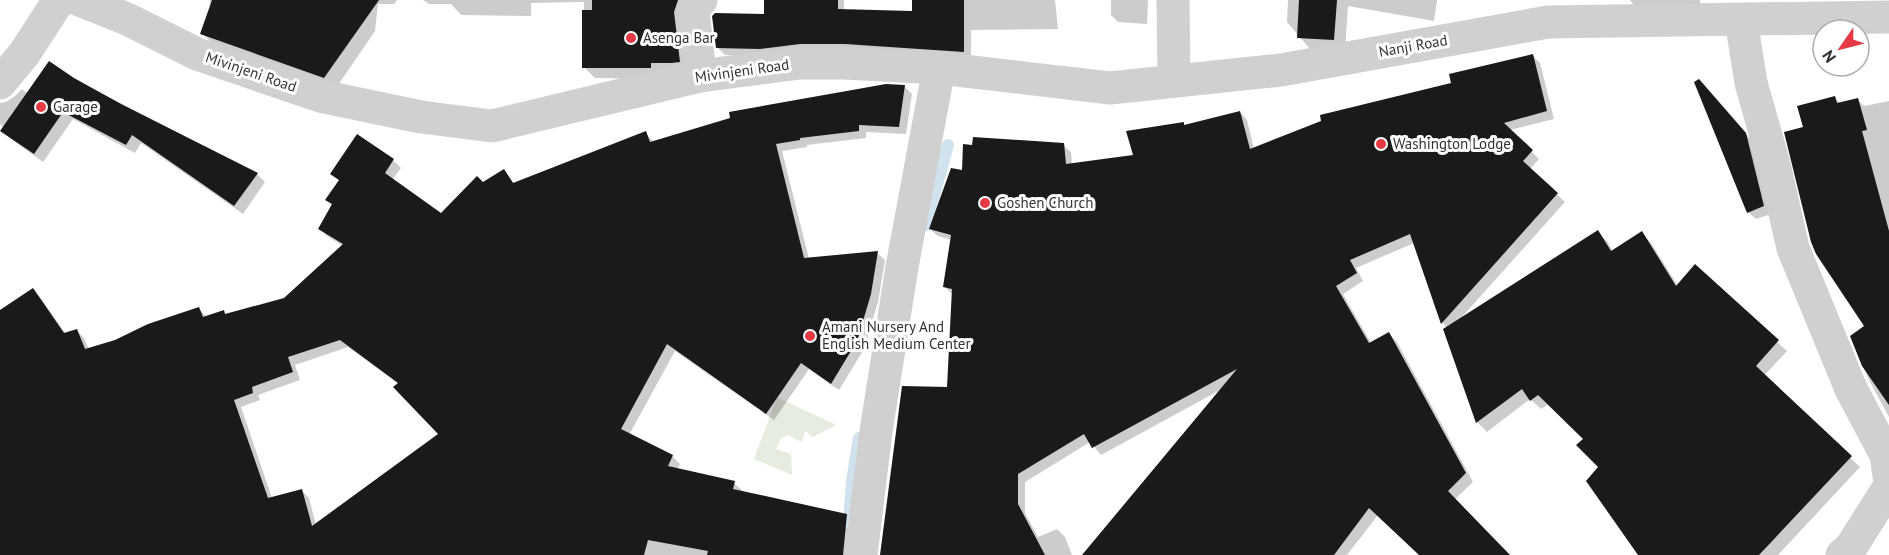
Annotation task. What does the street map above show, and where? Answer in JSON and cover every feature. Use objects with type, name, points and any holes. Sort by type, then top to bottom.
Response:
[{"type":"street","points":[[0,83],[24,54],[59,0]]},
{"type":"street","name":"Mivinjeni Road","points":[[79,0],[127,19],[197,54],[320,96],[421,117],[492,126],[700,76],[800,63],[939,68]]},
{"type":"street","points":[[700,76],[693,10],[701,0]]},
{"type":"street","points":[[1173,0],[1174,81]]},
{"type":"street","name":"Nanji Road","points":[[939,68],[1110,88],[1281,70],[1548,11],[1741,20],[1889,17]]},
{"type":"street","points":[[1741,20],[1751,83],[1774,164],[1793,248],[1851,389],[1886,454],[1889,476]]},
{"type":"street","points":[[861,555],[876,431],[902,267],[939,68]]},
{"type":"street","points":[[1842,555],[1851,547],[1889,487]]},
{"type":"shaded area","points":[[777,397],[836,425],[813,437],[805,431],[802,442],[788,435],[781,438],[776,449],[791,454],[792,475],[754,459]]},
{"type":"building","points":[[212,0],[379,0],[324,78],[200,34]]},
{"type":"building","name":"Asenga Bar","points":[[592,0],[678,0],[674,12],[680,62],[651,63],[651,68],[582,68],[582,10],[592,10]]},
{"type":"building","points":[[764,0],[838,0],[838,9],[912,11],[912,0],[964,0],[964,52],[845,44],[800,44],[760,49],[716,48],[712,16],[715,13],[764,14]]},
{"type":"building","points":[[1299,0],[1337,0],[1334,40],[1297,38]]},
{"type":"building","points":[[1533,54],[1547,111],[1504,123],[1533,150],[1523,161],[1558,193],[1441,324],[1410,234],[1350,260],[1357,273],[1336,286],[1369,343],[1389,332],[1466,473],[1448,491],[1510,555],[1419,555],[1369,508],[1334,555],[1082,555],[1237,369],[1092,448],[1084,434],[1018,474],[1018,504],[1045,555],[880,555],[902,386],[947,387],[952,289],[943,287],[951,235],[929,229],[951,168],[962,170],[963,144],[972,145],[973,137],[1064,143],[1066,164],[1133,155],[1126,131],[1184,122],[1184,125],[1240,111],[1250,149],[1321,121],[1320,115],[1451,83],[1449,74]]},
{"type":"building","points":[[49,61],[121,104],[258,173],[234,206],[132,135],[126,145],[63,112],[34,154],[0,131]]},
{"type":"building","points":[[1699,79],[1746,133],[1764,206],[1747,213],[1694,82]]},
{"type":"building","points":[[886,84],[905,85],[899,127],[859,125],[859,131],[800,138],[800,140],[776,144],[804,258],[878,251],[871,294],[857,341],[831,384],[801,363],[766,414],[667,344],[621,429],[673,455],[668,466],[735,481],[733,489],[847,514],[843,555],[707,555],[708,551],[648,540],[644,555],[0,555],[0,310],[33,288],[64,333],[77,329],[85,349],[115,340],[148,324],[199,307],[203,317],[224,310],[225,314],[284,298],[343,244],[318,229],[332,204],[325,200],[339,180],[330,174],[357,134],[394,159],[385,173],[441,213],[477,176],[483,182],[504,169],[513,183],[646,131],[650,142],[730,118],[729,112]],"holes":[[[340,340],[398,383],[393,387],[438,434],[312,526],[302,489],[268,498],[234,400],[253,393],[252,387],[293,372],[288,357]]]},
{"type":"building","points":[[1835,96],[1837,103],[1858,98],[1867,130],[1862,131],[1889,231],[1889,405],[1862,366],[1850,336],[1864,326],[1816,254],[1811,242],[1784,132],[1803,127],[1797,106]]},
{"type":"building","points":[[1598,230],[1611,251],[1642,231],[1676,286],[1695,264],[1779,340],[1756,366],[1852,456],[1759,555],[1638,555],[1586,481],[1598,467],[1576,445],[1583,439],[1538,395],[1530,401],[1522,389],[1476,423],[1443,329]]},
{"type":"waterway","points":[[926,225],[948,145]]},
{"type":"waterway","points":[[849,522],[852,481],[859,438]]},
{"type":"place","name":"Asenga Bar","points":[[631,38]]},
{"type":"place","name":"Garage","points":[[41,107]]},
{"type":"place","name":"Washington Lodge","points":[[1381,144]]},
{"type":"place","name":"Goshen Church","points":[[985,203]]},
{"type":"place","name":"Amani Nursery And English Medium Center","points":[[810,336]]}]
